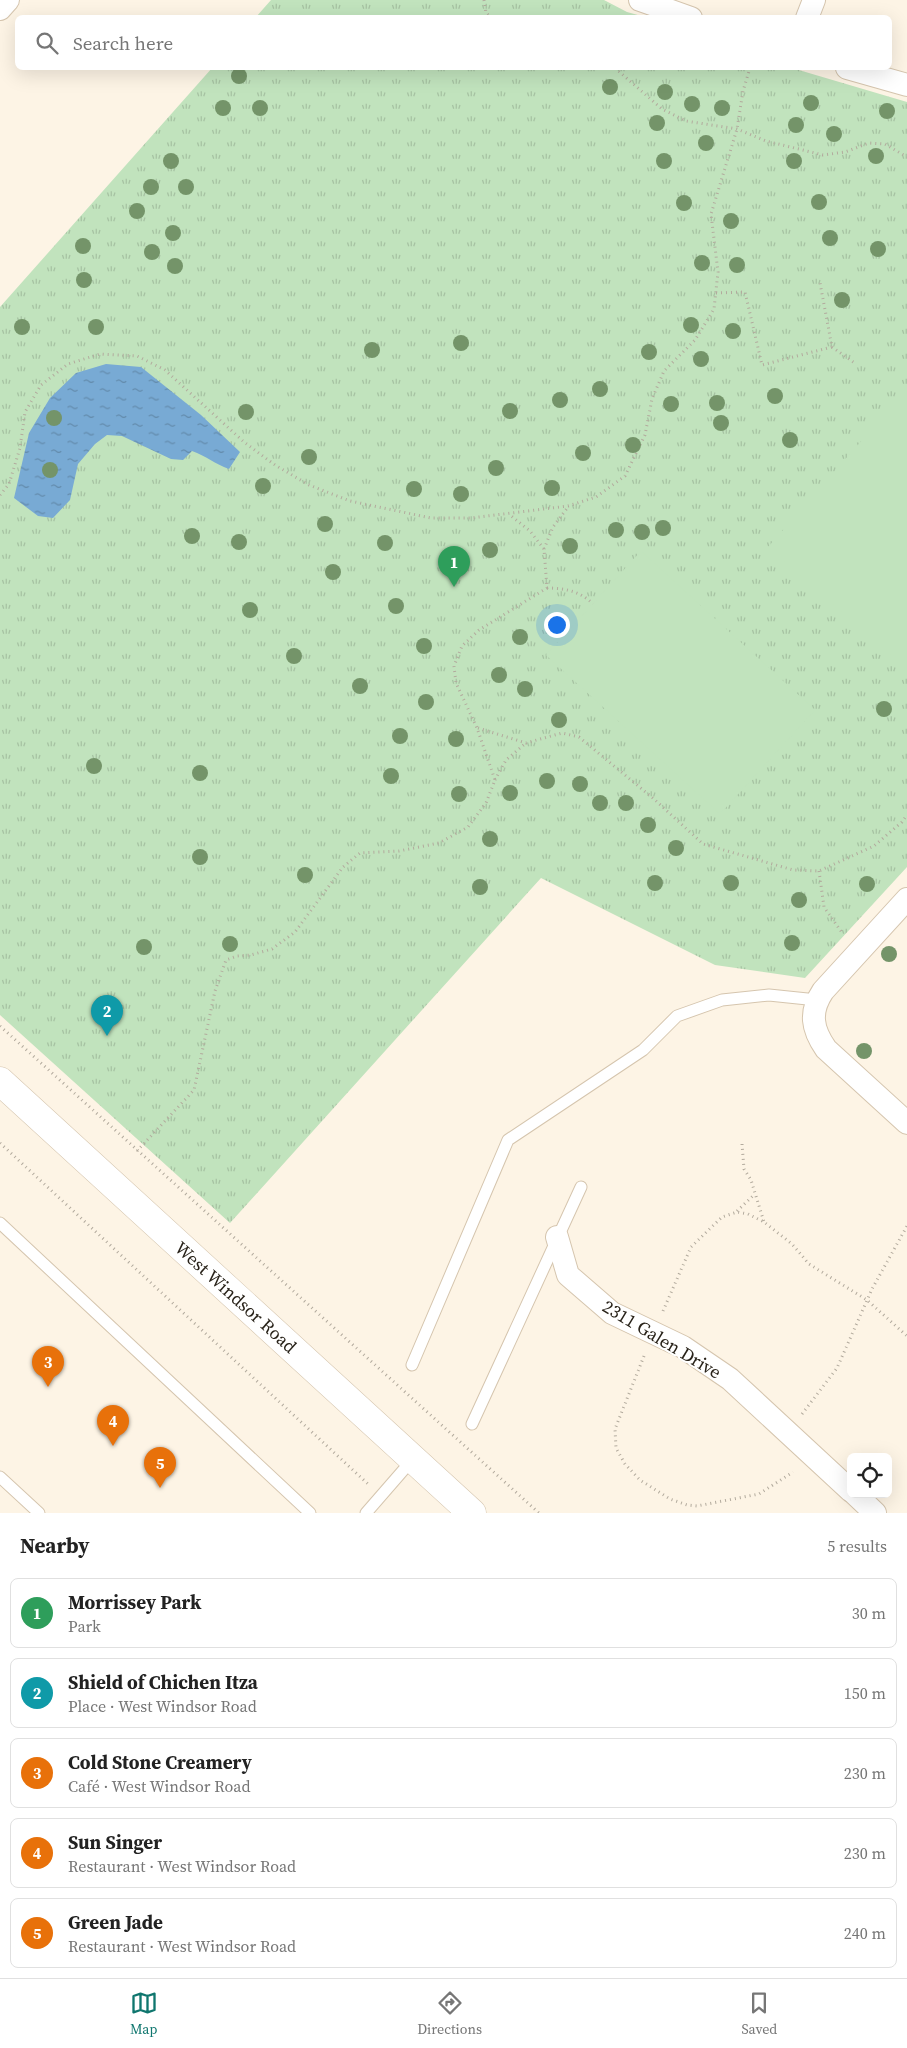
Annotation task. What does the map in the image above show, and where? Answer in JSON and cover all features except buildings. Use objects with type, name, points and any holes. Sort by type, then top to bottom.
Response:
[{"type":"main road","name":"West Windsor Road","points":[[0,1081],[472,1513]]},
{"type":"street","points":[[0,9],[8,0]]},
{"type":"street","points":[[640,0],[682,15]]},
{"type":"street","points":[[808,15],[814,0]]},
{"type":"street","points":[[854,70],[907,85]]},
{"type":"street","points":[[907,899],[817,1000],[812,1019],[816,1034],[826,1049],[907,1123]]},
{"type":"street","name":"2311 Galen Drive","points":[[557,1237],[568,1275],[612,1314],[683,1347],[730,1379],[847,1487]]},
{"type":"street","points":[[859,1498],[875,1513]]},
{"type":"lane","points":[[412,1365],[508,1140],[643,1050],[677,1016],[722,1000],[769,995],[817,1000]]},
{"type":"lane","points":[[472,1424],[581,1187]]},
{"type":"lane","points":[[1,1226],[310,1513]]},
{"type":"lane","points":[[366,1513],[413,1459]]},
{"type":"lane","points":[[0,1478],[39,1513]]},
{"type":"path","points":[[484,0],[486,13],[488,15]]},
{"type":"path","points":[[617,70],[662,109],[686,121],[737,129],[766,142],[823,155],[845,152],[868,142],[885,144],[907,157]]},
{"type":"path","points":[[0,494],[9,484],[20,448],[25,412],[41,385],[68,364],[100,354],[137,356],[165,370],[244,442],[275,465],[318,489],[377,508],[431,518],[510,514],[568,506],[596,497],[625,476],[645,435],[652,399],[664,371],[695,340],[714,309],[718,272],[711,214],[737,129],[743,90],[749,70]]},
{"type":"path","points":[[820,283],[832,347],[856,364]]},
{"type":"path","points":[[716,292],[745,292],[762,364],[832,347]]},
{"type":"path","points":[[546,588],[544,549],[553,527],[568,506]]},
{"type":"path","points":[[510,514],[530,531],[544,549]]},
{"type":"path","points":[[495,780],[477,728],[456,683],[454,666],[462,646],[479,630],[546,588],[562,588],[576,592],[593,604]]},
{"type":"path","points":[[477,728],[526,743]]},
{"type":"path","points":[[137,1151],[194,1090],[215,991],[226,960],[272,949],[295,932],[343,867],[360,853],[398,851],[439,843],[468,827],[486,803],[495,780],[506,760],[526,743],[562,733],[579,737],[654,799],[703,844],[793,870],[819,871],[874,846],[902,822],[907,815]]},
{"type":"path","points":[[819,871],[824,907],[845,935]]},
{"type":"path","points":[[0,1026],[539,1513]]},
{"type":"path","points":[[0,1144],[360,1477]]},
{"type":"path","points":[[742,1144],[744,1169],[764,1222]]},
{"type":"path","points":[[663,1312],[691,1247],[722,1217],[737,1212],[755,1194]]},
{"type":"path","points":[[737,1212],[748,1214],[764,1222],[792,1244],[809,1264],[867,1300],[907,1336]]},
{"type":"path","points":[[801,1415],[837,1368],[867,1300],[907,1226]]},
{"type":"path","points":[[645,1353],[615,1429],[616,1448],[625,1464],[640,1480],[670,1499],[687,1505],[697,1506],[759,1494],[779,1483],[796,1469]]},
{"type":"green space","points":[[271,0],[604,0],[627,12],[638,15],[258,15]]},
{"type":"green space","points":[[210,70],[799,70],[907,102],[907,867],[805,978],[715,965],[541,878],[230,1223],[0,1015],[0,307]]},
{"type":"green space","points":[[907,389],[907,669],[768,547]]},
{"type":"green space","points":[[641,551],[815,710],[720,814],[546,655]]},
{"type":"water","points":[[106,364],[141,367],[201,415],[240,452],[229,469],[192,451],[183,460],[171,459],[122,436],[107,435],[95,444],[78,464],[70,500],[53,518],[38,516],[14,498],[29,433],[50,398],[76,373]]},
{"type":"place","name":"Morrissey Park","points":[[454,587]]},
{"type":"place","name":"Shield of Chichen Itza","points":[[107,1036]]},
{"type":"place","name":"Cold Stone Creamery","points":[[48,1387]]},
{"type":"place","name":"Sun Singer","points":[[113,1446]]},
{"type":"place","name":"Green Jade","points":[[160,1488]]}]
